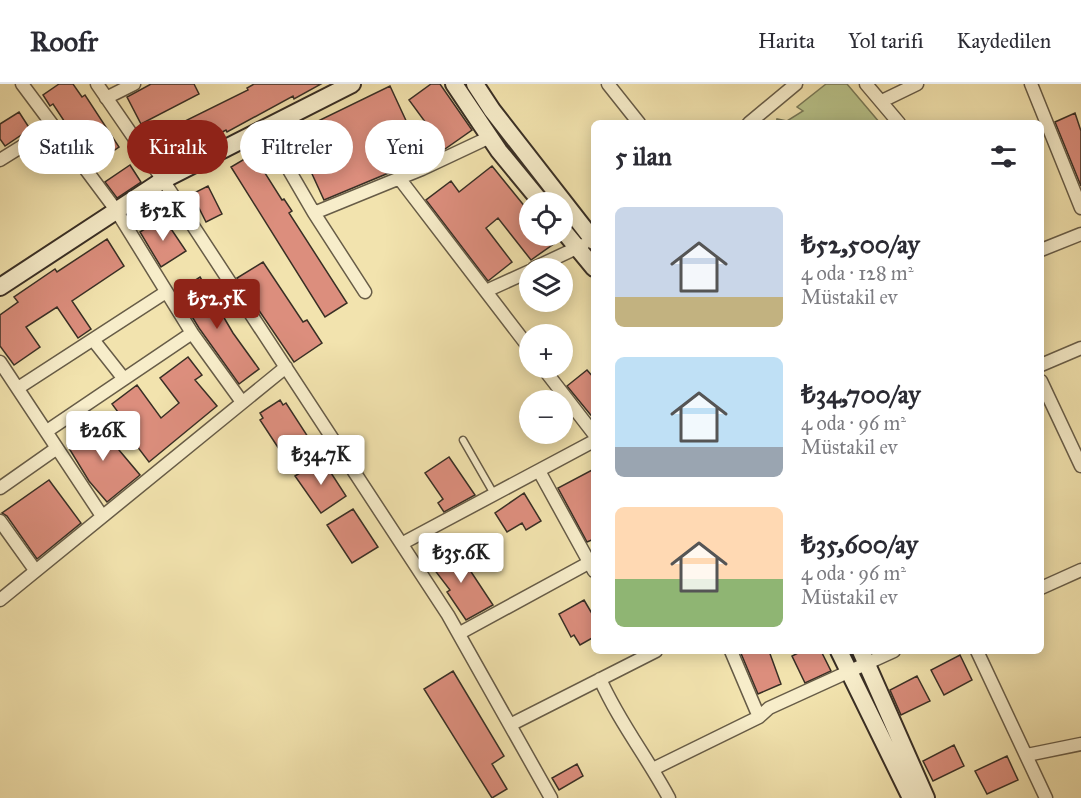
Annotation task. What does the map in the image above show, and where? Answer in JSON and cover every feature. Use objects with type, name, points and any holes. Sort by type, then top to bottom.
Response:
[{"type":"street","points":[[22,84],[47,120]]},
{"type":"street","points":[[97,84],[403,543],[460,633],[552,798]]},
{"type":"street","points":[[106,98],[134,84]]},
{"type":"street","points":[[454,84],[490,137],[533,192]]},
{"type":"street","points":[[475,84],[590,241]]},
{"type":"street","points":[[757,120],[796,84]]},
{"type":"street","points":[[866,84],[897,120]]},
{"type":"street","points":[[882,101],[917,84]]},
{"type":"street","points":[[1031,84],[1081,208]]},
{"type":"street","points":[[610,85],[637,120]]},
{"type":"street","points":[[277,120],[341,86]]},
{"type":"street","points":[[314,213],[490,137]]},
{"type":"street","points":[[0,287],[163,180],[240,140]]},
{"type":"street","points":[[0,160],[18,149]]},
{"type":"street","points":[[88,174],[116,210],[192,333],[242,402]]},
{"type":"street","points":[[291,174],[365,292]]},
{"type":"street","points":[[399,178],[519,334]]},
{"type":"street","points":[[573,234],[590,241]]},
{"type":"street","points":[[1044,249],[1081,234]]},
{"type":"street","points":[[555,258],[590,241]]},
{"type":"street","points":[[486,291],[519,275]]},
{"type":"street","points":[[18,388],[94,341],[166,292]]},
{"type":"street","points":[[47,431],[192,333]]},
{"type":"street","points":[[94,341],[124,379]]},
{"type":"street","points":[[1044,364],[1081,348]]},
{"type":"street","points":[[0,362],[102,516]]},
{"type":"street","points":[[0,600],[286,367]]},
{"type":"street","points":[[551,378],[591,430]]},
{"type":"street","points":[[1044,387],[1081,465]]},
{"type":"street","points":[[403,543],[591,443]]},
{"type":"street","points":[[0,488],[57,448]]},
{"type":"street","points":[[539,471],[591,563]]},
{"type":"street","points":[[0,521],[35,570]]},
{"type":"street","points":[[460,633],[591,566]]},
{"type":"street","points":[[1044,587],[1081,570]]},
{"type":"street","points":[[732,654],[759,717]]},
{"type":"street","points":[[840,654],[911,798]]},
{"type":"street","points":[[653,769],[759,717],[769,708],[849,671],[864,657],[879,654]]},
{"type":"street","points":[[978,654],[1046,798]]},
{"type":"street","points":[[510,725],[600,679],[637,655]]},
{"type":"street","points":[[864,657],[926,798]]},
{"type":"street","points":[[600,679],[624,727],[653,769],[669,798]]},
{"type":"street","points":[[1027,755],[1081,744]]},
{"type":"lane","points":[[463,440],[494,495]]},
{"type":"green space","points":[[826,84],[847,84],[877,120],[789,120],[803,111],[797,107]]},
{"type":"building","points":[[59,84],[73,84],[82,97],[85,95],[101,120],[63,120],[53,104],[50,106],[43,95]]},
{"type":"building","points":[[151,84],[194,84],[199,94],[149,120],[139,120],[127,97]]},
{"type":"building","points":[[254,84],[321,84],[249,120],[240,120],[240,125],[228,131],[228,120],[187,120],[248,90],[247,88]]},
{"type":"building","points":[[431,84],[440,84],[472,130],[445,149],[445,120],[424,120],[409,100]]},
{"type":"building","points":[[390,86],[406,120],[365,120],[365,174],[386,174],[324,200],[312,174],[353,174],[353,120],[320,120]]},
{"type":"building","points":[[19,112],[24,120],[18,120],[18,137],[5,146],[0,139],[0,124]]},
{"type":"building","points":[[1075,113],[1081,131],[1081,186],[1055,122]]},
{"type":"building","points":[[240,162],[240,174],[266,174],[292,211],[289,213],[347,303],[325,317],[231,167]]},
{"type":"building","points":[[492,166],[519,199],[519,245],[498,218],[486,228],[512,262],[488,281],[426,200],[451,181],[459,192]]},
{"type":"building","points":[[127,167],[127,174],[136,174],[141,182],[117,198],[105,182]]},
{"type":"building","points":[[208,186],[222,214],[206,222],[192,194]]},
{"type":"building","points":[[163,217],[186,251],[161,267],[140,232]]},
{"type":"building","points":[[107,239],[124,266],[72,301],[91,329],[78,338],[57,307],[26,327],[40,347],[14,365],[0,346],[0,315],[18,302],[14,297],[55,269],[57,272]]},
{"type":"building","points":[[520,246],[551,246],[534,258],[529,258]]},
{"type":"building","points":[[263,262],[303,322],[307,320],[322,343],[294,362],[237,278]]},
{"type":"building","points":[[200,277],[233,333],[259,369],[239,384],[199,328],[177,292]]},
{"type":"building","points":[[188,357],[202,375],[195,380],[217,406],[149,462],[133,441],[137,438],[112,404],[137,385],[161,418],[179,403],[160,378]]},
{"type":"building","points":[[587,370],[591,375],[591,415],[573,393],[573,390],[567,386]]},
{"type":"building","points":[[280,400],[283,405],[286,403],[310,440],[306,443],[308,445],[289,458],[286,454],[283,455],[260,420],[263,418],[260,413]]},
{"type":"building","points":[[101,421],[119,450],[140,475],[107,502],[89,481],[67,445]]},
{"type":"building","points":[[449,457],[475,495],[444,512],[438,503],[443,499],[425,473]]},
{"type":"building","points":[[322,459],[346,496],[321,513],[295,476]]},
{"type":"building","points":[[591,471],[591,540],[587,542],[558,488]]},
{"type":"building","points":[[49,480],[81,523],[37,559],[7,516],[2,513]]},
{"type":"building","points":[[524,493],[541,521],[526,530],[522,523],[507,532],[495,513]]},
{"type":"building","points":[[353,509],[378,547],[352,563],[327,525]]},
{"type":"building","points":[[454,546],[493,605],[466,620],[447,592],[450,590],[430,564]]},
{"type":"building","points":[[584,600],[591,612],[591,639],[580,645],[574,635],[571,637],[559,614]]},
{"type":"building","points":[[741,654],[770,654],[781,684],[758,694]]},
{"type":"building","points":[[822,654],[831,671],[805,683],[792,656]]},
{"type":"building","points":[[960,655],[972,680],[944,695],[931,670]]},
{"type":"building","points":[[453,671],[504,756],[492,764],[507,789],[492,798],[424,689]]},
{"type":"building","points":[[917,676],[930,701],[901,715],[890,690]]},
{"type":"building","points":[[954,745],[964,766],[933,781],[923,761]]},
{"type":"building","points":[[1007,756],[1018,780],[987,794],[975,771]]},
{"type":"building","points":[[577,764],[583,776],[559,790],[552,778]]}]
